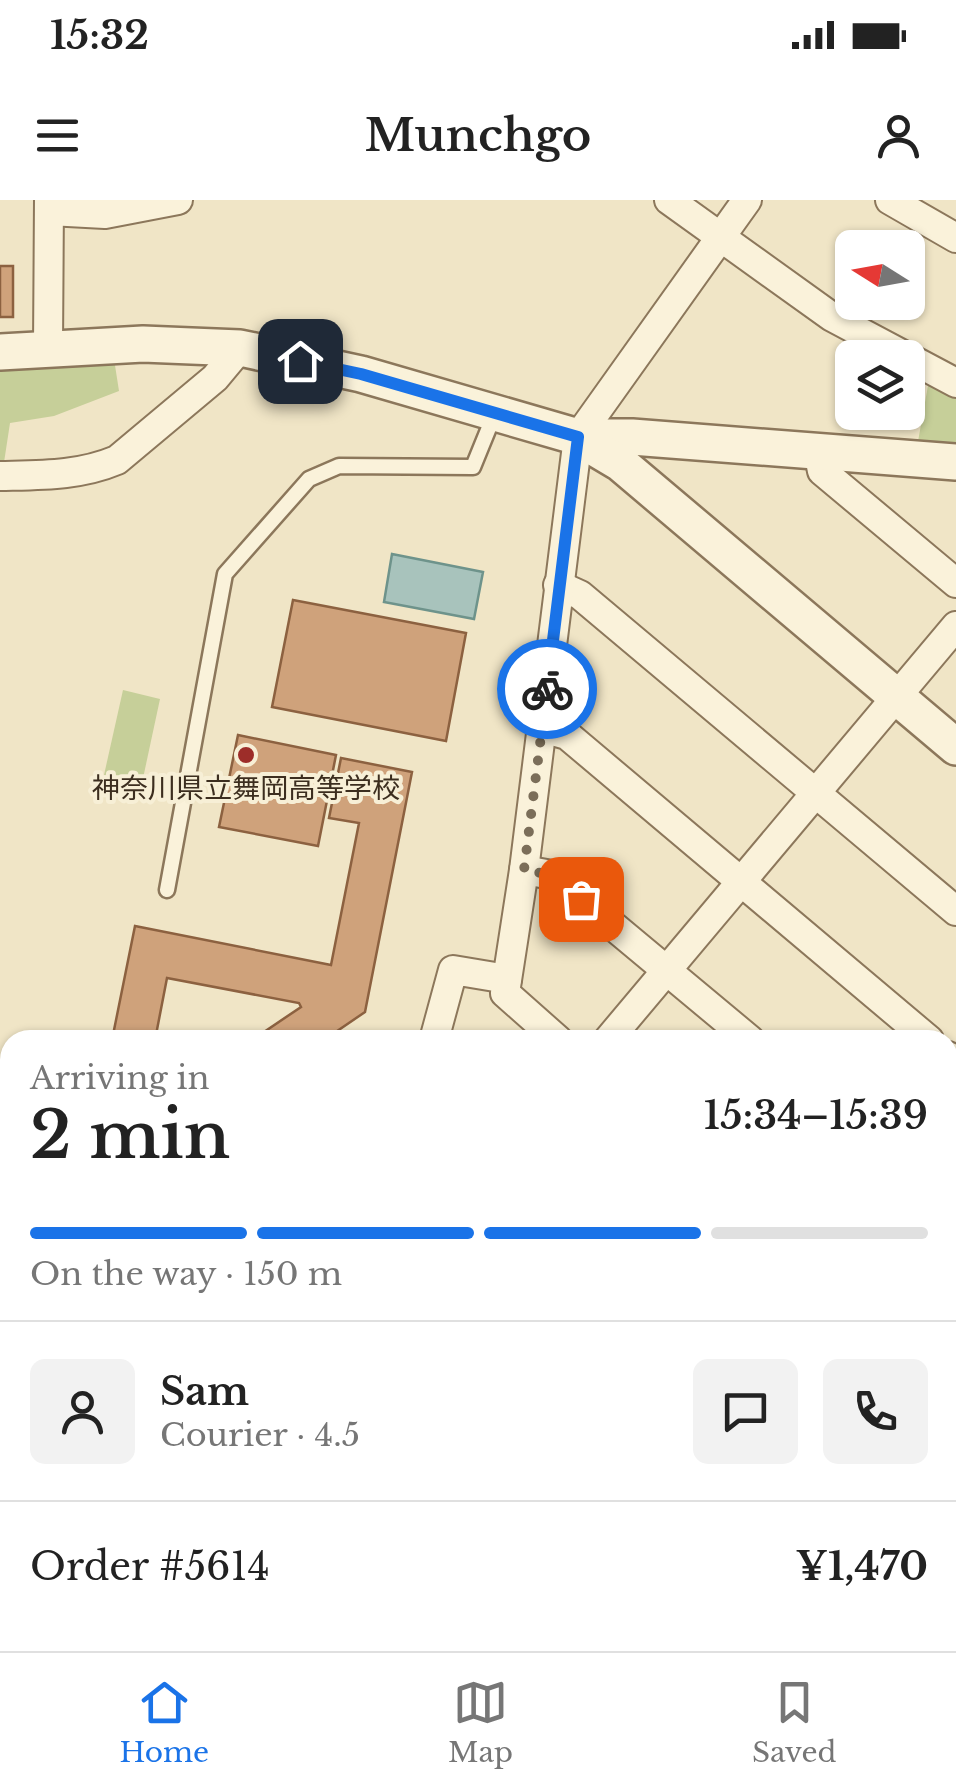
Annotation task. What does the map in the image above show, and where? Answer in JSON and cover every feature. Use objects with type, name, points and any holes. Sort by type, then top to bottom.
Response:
[{"type":"street","points":[[48,348],[49,206],[105,214],[178,200]]},
{"type":"street","points":[[670,200],[832,317],[956,382]]},
{"type":"street","points":[[547,1030],[506,993],[578,437],[748,200]]},
{"type":"street","points":[[890,200],[956,238]]},
{"type":"street","points":[[0,352],[143,344],[240,348],[361,374],[578,437],[620,463],[956,747]]},
{"type":"street","points":[[0,476],[64,475],[117,460],[215,378],[240,348]]},
{"type":"street","points":[[578,437],[632,437],[956,462]]},
{"type":"street","points":[[818,451],[822,471],[956,583]]},
{"type":"street","points":[[558,585],[580,595],[956,912]]},
{"type":"street","points":[[617,1030],[956,626]]},
{"type":"street","points":[[542,728],[567,735],[917,1030]]},
{"type":"street","points":[[524,870],[552,875],[738,1030]]},
{"type":"street","points":[[437,1030],[453,970],[508,979]]},
{"type":"lane","points":[[167,890],[225,574],[309,479],[339,466],[473,467],[495,413]]},
{"type":"green space","points":[[114,359],[119,391],[54,416],[10,423],[0,469],[0,367]]},
{"type":"green space","points":[[929,380],[956,393],[956,451],[917,447],[920,430],[925,430]]},
{"type":"green space","points":[[123,690],[160,699],[142,783],[104,775]]},
{"type":"water","points":[[392,554],[483,572],[474,619],[384,602]]},
{"type":"building","points":[[0,266],[13,266],[13,317],[0,317]]},
{"type":"building","points":[[293,600],[466,633],[446,741],[272,707]]},
{"type":"building","points":[[238,735],[336,755],[318,846],[219,827]]},
{"type":"building","points":[[341,758],[412,772],[365,1012],[339,1030],[267,1030],[301,1007],[299,1003],[167,978],[157,1030],[114,1030],[135,926],[331,965],[359,823],[329,818]]},
{"type":"way so far","points":[[547,689],[524,870],[552,875],[581,899]]},
{"type":"place","name":"神奈川県立舞岡高等学校","points":[[246,755]]},
{"type":"route","points":[[300,361],[361,374],[578,437],[547,689]]}]
